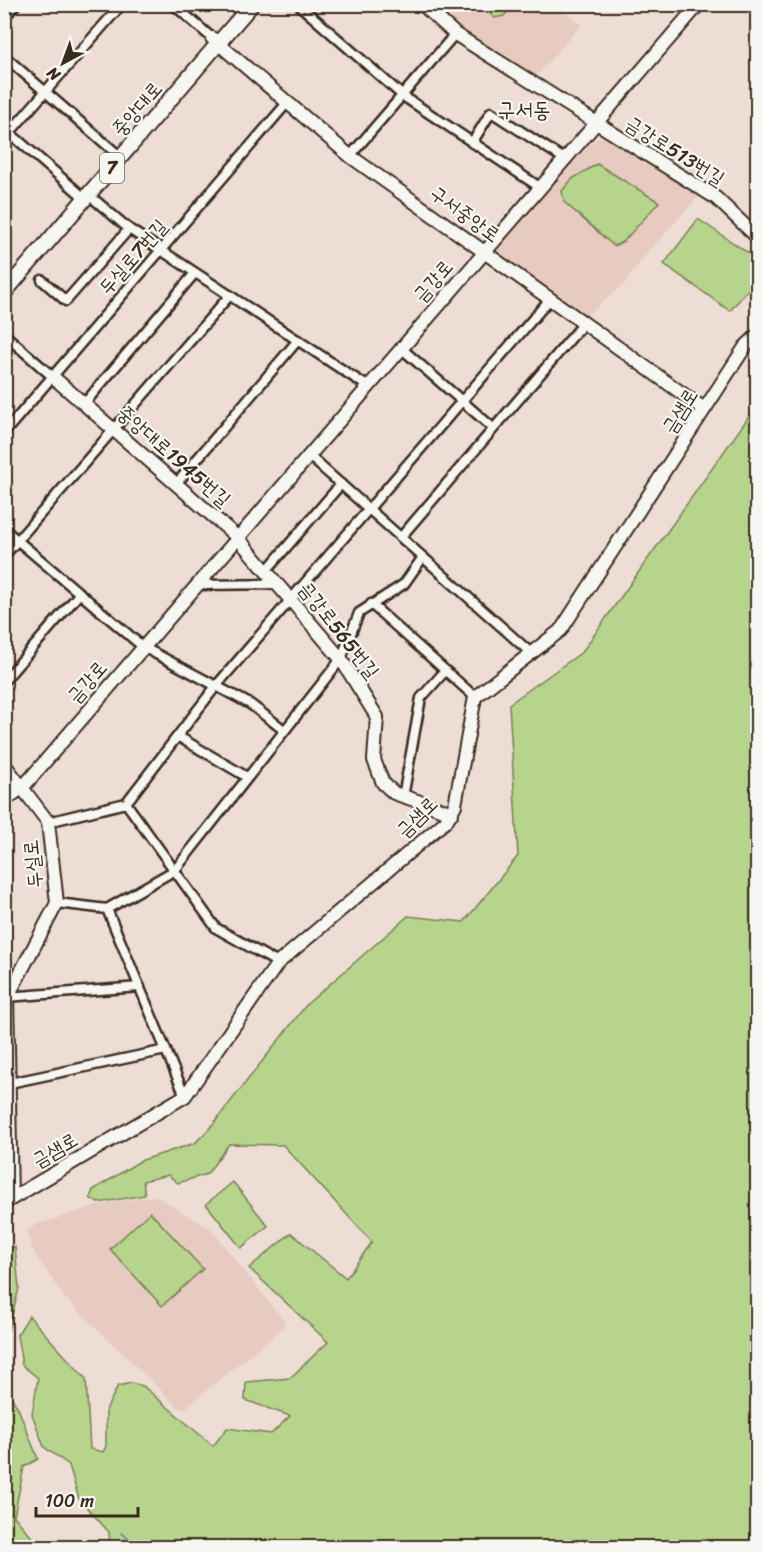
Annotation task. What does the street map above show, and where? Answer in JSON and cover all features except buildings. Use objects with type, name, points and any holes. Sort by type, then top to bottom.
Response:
[{"type":"main road","name":"중앙대로","points":[[4,292],[215,41],[240,4]]},
{"type":"main road","name":"중앙대로","points":[[4,282],[85,194],[116,153],[215,41],[252,4]]},
{"type":"street","points":[[4,18],[16,4]]},
{"type":"street","points":[[122,4],[46,92],[6,133],[129,230],[367,386]]},
{"type":"street","points":[[173,4],[215,41]]},
{"type":"street","points":[[298,4],[403,96],[541,188]]},
{"type":"street","name":"금강로513번길","points":[[422,4],[456,34],[716,198],[758,238]]},
{"type":"street","name":"금강로","points":[[4,801],[23,787],[699,4]]},
{"type":"street","points":[[350,156],[456,34]]},
{"type":"street","name":"구서중앙로","points":[[215,41],[350,156],[704,409]]},
{"type":"street","points":[[4,56],[116,153]]},
{"type":"street","name":"두실로7번길","points":[[4,433],[287,103]]},
{"type":"street","points":[[472,143],[491,112],[566,160]]},
{"type":"street","points":[[42,280],[66,301],[129,230]]},
{"type":"street","points":[[84,404],[195,273]]},
{"type":"street","points":[[4,556],[230,295]]},
{"type":"street","points":[[48,822],[126,803],[216,686],[292,601],[461,400],[550,299]]},
{"type":"street","points":[[400,537],[584,323]]},
{"type":"street","name":"중앙대로1945번길","points":[[4,334],[237,537]]},
{"type":"street","name":"금샘로","points":[[8,1201],[185,1096],[278,963],[446,821],[452,813],[475,697],[551,639],[567,621],[745,347],[758,335]]},
{"type":"street","points":[[176,484],[298,340]]},
{"type":"street","points":[[401,348],[494,428]]},
{"type":"street","points":[[308,455],[532,654]]},
{"type":"street","points":[[266,571],[341,484]]},
{"type":"street","points":[[4,529],[143,647],[250,704],[284,730]]},
{"type":"street","name":"금강로565번길","points":[[237,537],[341,659],[377,717],[374,760],[383,783],[403,796],[452,813]]},
{"type":"street","points":[[57,903],[107,909],[174,870],[341,659],[359,613],[404,584],[423,557]]},
{"type":"street","points":[[196,585],[277,584]]},
{"type":"street","points":[[4,681],[80,593]]},
{"type":"street","points":[[371,604],[475,697]]},
{"type":"street","points":[[403,796],[421,698],[445,670]]},
{"type":"street","points":[[179,737],[247,777]]},
{"type":"street","name":"두실로","points":[[4,764],[48,822],[57,903],[6,997],[8,1201]]},
{"type":"street","points":[[126,803],[216,928],[278,963]]},
{"type":"street","points":[[107,909],[185,1096]]},
{"type":"street","points":[[6,997],[140,987]]},
{"type":"street","points":[[6,1084],[166,1050]]},
{"type":"shaded area","points":[[429,5],[557,5],[581,25],[533,80],[456,31]]},
{"type":"shaded area","points":[[603,137],[702,193],[646,254],[625,283],[584,318],[495,249],[595,139]]},
{"type":"shaded area","points":[[156,1196],[211,1229],[285,1322],[284,1327],[184,1409],[179,1408],[64,1297],[34,1253],[27,1231],[35,1225],[103,1204]]},
{"type":"green space","points":[[480,5],[513,5],[504,16],[495,18]]},
{"type":"green space","points":[[597,164],[659,202],[624,241],[614,246],[564,202],[562,191],[572,179]]},
{"type":"green space","points":[[698,219],[757,259],[757,279],[730,311],[664,264]]},
{"type":"green space","points":[[757,405],[757,1547],[110,1547],[109,1532],[79,1499],[69,1465],[44,1447],[32,1414],[38,1378],[22,1365],[17,1335],[29,1316],[86,1379],[90,1449],[103,1452],[106,1446],[106,1410],[118,1386],[131,1383],[143,1386],[213,1446],[227,1428],[271,1434],[290,1416],[245,1400],[246,1382],[290,1378],[328,1342],[249,1268],[291,1233],[346,1278],[372,1242],[283,1145],[229,1144],[207,1174],[178,1183],[168,1175],[143,1181],[145,1195],[98,1203],[90,1198],[93,1190],[140,1161],[195,1143],[210,1128],[307,1004],[408,916],[464,922],[518,856],[509,704],[582,652]]},
{"type":"green space","points":[[233,1182],[268,1226],[241,1248],[206,1204]]},
{"type":"green space","points":[[150,1212],[203,1269],[162,1306],[110,1249]]},
{"type":"green space","points":[[6,1247],[15,1247],[19,1288],[8,1331],[5,1334]]},
{"type":"green space","points":[[4,1377],[6,1388],[18,1408],[38,1459],[24,1467],[14,1516],[40,1547],[5,1547]]},
{"type":"waterway","points":[[121,1533],[142,1548]]},
{"type":"district","name":"구서동","points":[[524,109]]}]
